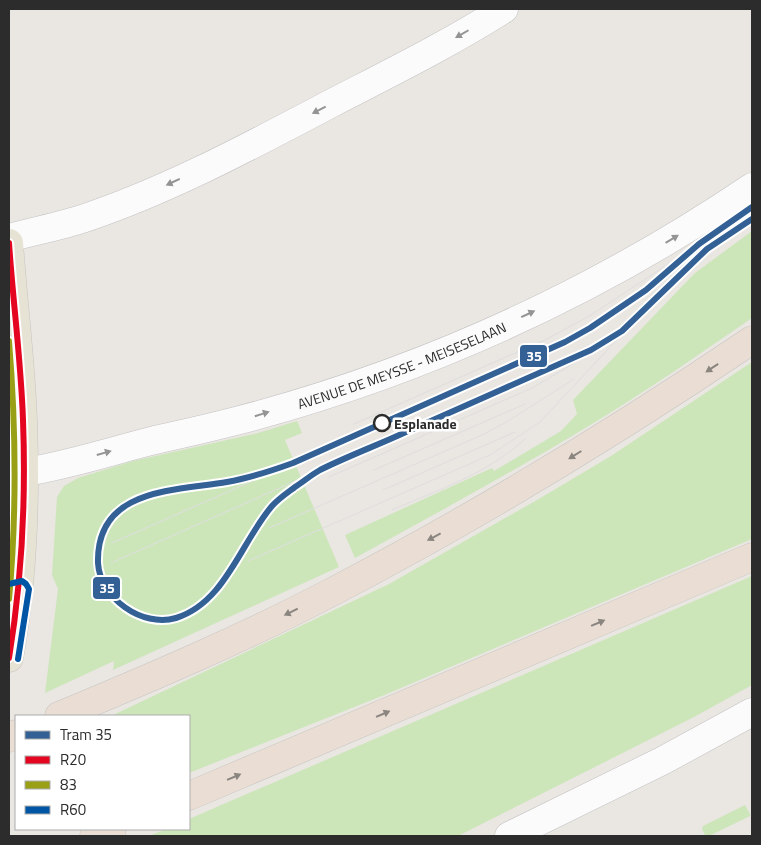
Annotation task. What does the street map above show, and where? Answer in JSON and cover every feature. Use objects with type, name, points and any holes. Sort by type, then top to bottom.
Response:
[{"type":"highway","points":[[62,715],[216,648],[329,594],[448,529],[572,457],[669,396],[752,340]]},
{"type":"highway","points":[[190,796],[752,557]]},
{"type":"highway","points":[[94,836],[109,830]]},
{"type":"main road","points":[[9,243],[23,418],[17,482],[14,591],[9,658]]},
{"type":"street","points":[[9,238],[84,218],[168,184],[254,144],[446,44],[504,9]]},
{"type":"street","name":"AVENUE DE MEYSSE - MEISESELAAN","points":[[17,482],[57,467],[118,449],[237,421],[338,390],[420,361],[566,297],[675,237],[752,187]]},
{"type":"street","points":[[510,836],[670,757],[752,712]]},
{"type":"green space","points":[[752,231],[752,318],[587,427],[355,558],[345,535],[492,468],[494,471],[561,431],[577,414],[573,400],[695,273]]},
{"type":"green space","points":[[752,362],[752,539],[382,696],[190,773],[190,715],[113,715],[389,584],[611,456]]},
{"type":"green space","points":[[297,421],[302,433],[285,440],[339,567],[113,670],[114,661],[45,693],[58,589],[52,575],[57,497],[64,486],[78,478],[133,461],[258,433]]},
{"type":"green space","points":[[752,576],[752,685],[694,717],[458,836],[149,836],[164,830],[190,830],[190,819]]},
{"type":"green space","points":[[745,805],[750,816],[709,836],[705,835],[702,829],[703,826]]},
{"type":"tram line","name":"35","points":[[752,207],[699,244],[646,290],[590,328],[565,342],[293,463],[227,482],[162,492],[142,498],[124,507],[110,520],[101,538],[98,563],[106,588],[125,607],[150,619],[176,618],[193,610],[220,585],[272,506],[310,476],[341,460],[591,350],[622,331],[707,249],[752,219]]},
{"type":"tram line","points":[[354,424],[547,339],[591,315],[729,224]]},
{"type":"tram line","points":[[617,306],[646,290],[707,249]]},
{"type":"tram line","points":[[248,561],[490,455],[540,422],[640,315]]},
{"type":"tram line","points":[[329,477],[532,388],[614,337]]},
{"type":"tram line","points":[[269,528],[482,435],[508,421],[574,379]]},
{"type":"tram line","points":[[374,470],[525,404]]},
{"type":"tram line","points":[[383,490],[515,432]]},
{"type":"tram line","points":[[392,510],[478,472],[495,462],[525,439]]},
{"type":"tram line","points":[[112,543],[293,463]]},
{"type":"tram line","points":[[111,563],[318,471]]},
{"type":"transit line","name":"R20","points":[[9,243],[19,354],[24,450],[20,569],[9,658]]},
{"type":"transit line","name":"83","points":[[9,341],[15,470],[12,567],[9,599]]},
{"type":"transit line","name":"R60","points":[[9,584],[22,581],[29,589],[18,659]]},
{"type":"place","name":"Esplanade","points":[[382,423]]}]
